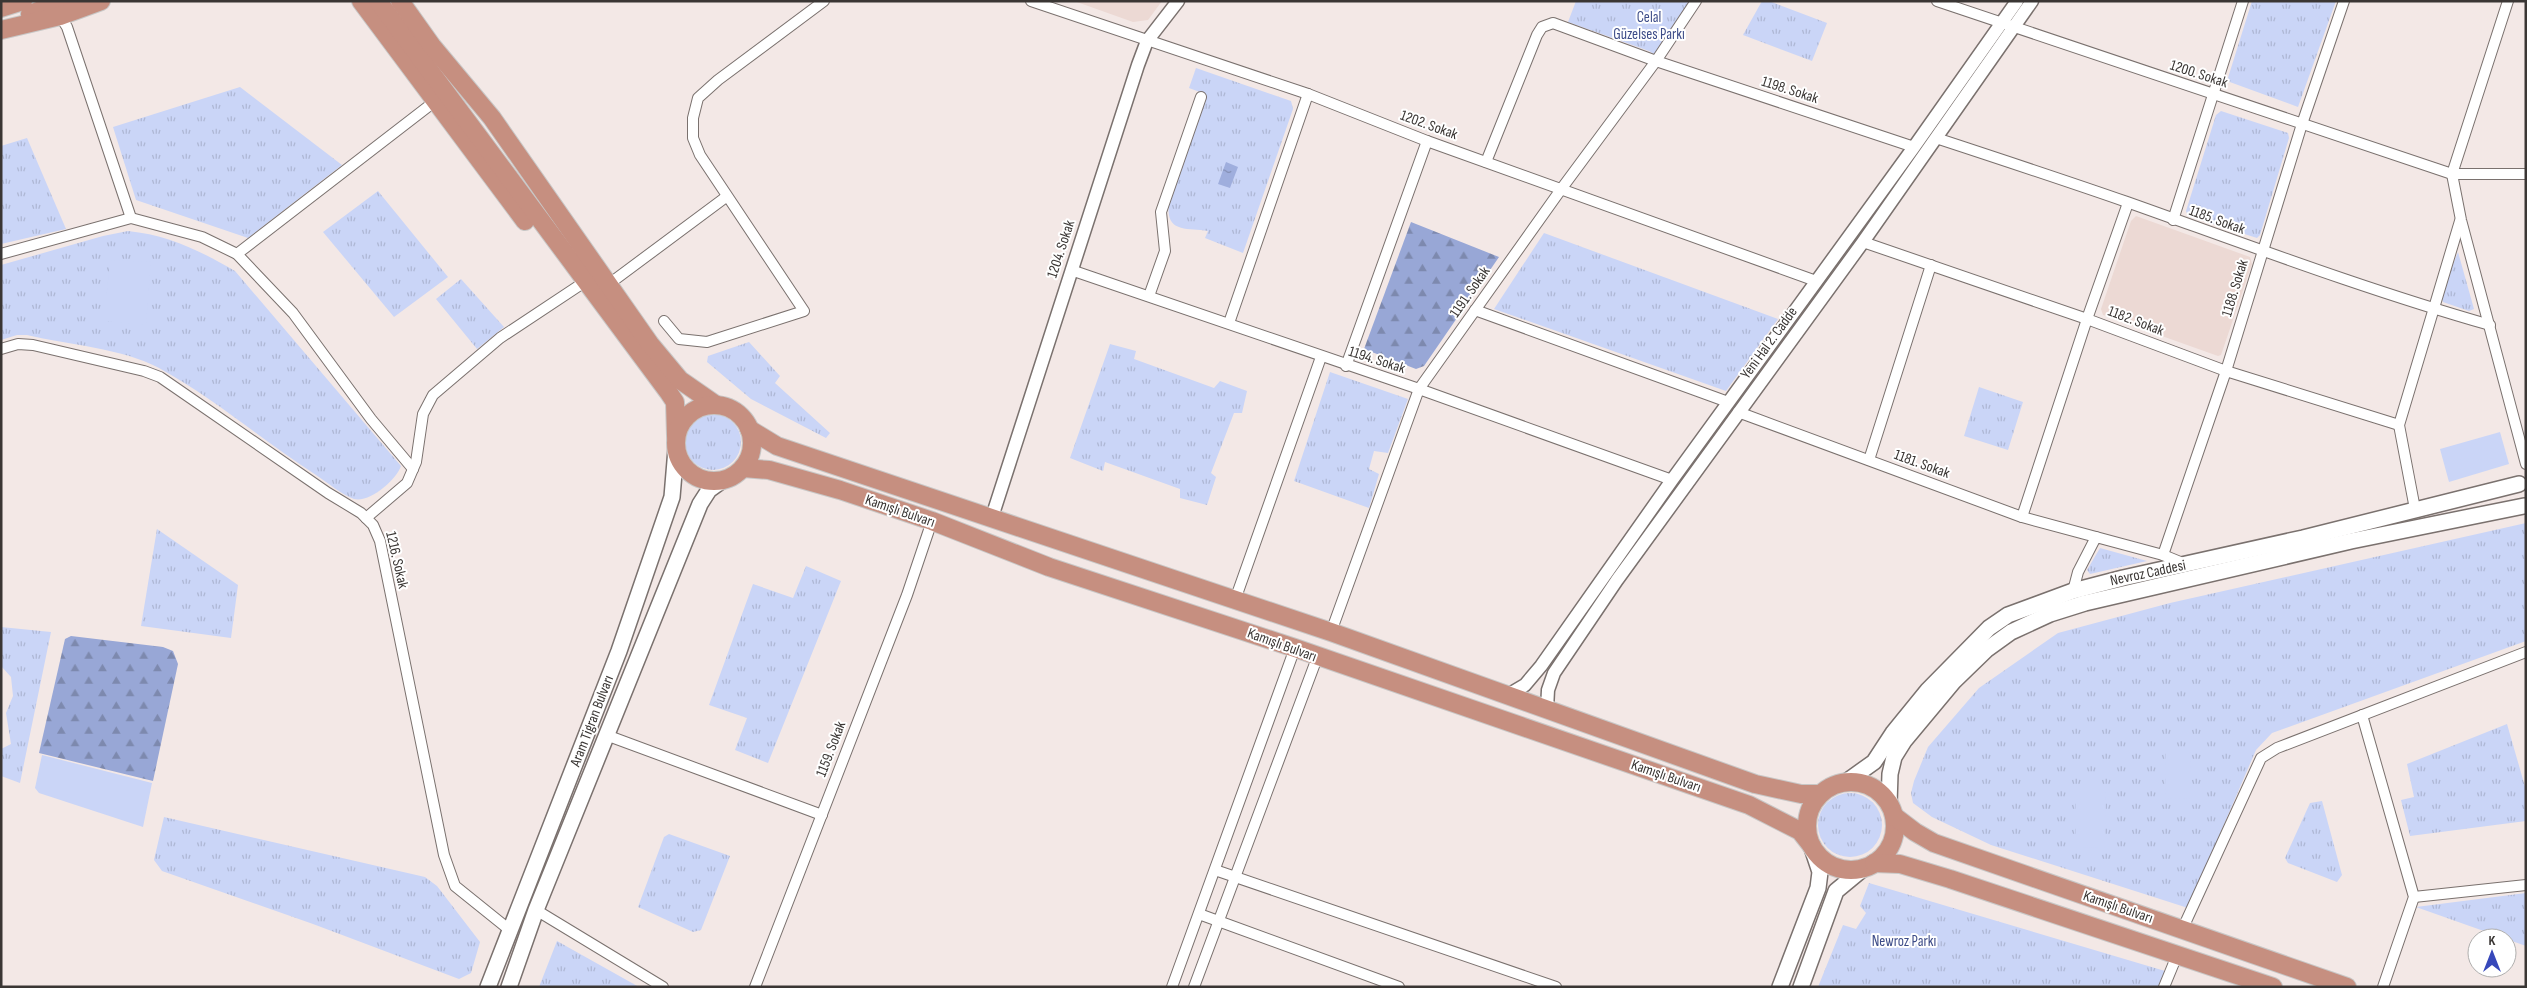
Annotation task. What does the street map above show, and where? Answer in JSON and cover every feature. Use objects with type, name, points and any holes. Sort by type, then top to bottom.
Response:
[{"type":"highway","points":[[1,8],[23,1]]},
{"type":"highway","points":[[1,24],[101,1]]},
{"type":"highway","points":[[360,1],[434,102],[548,251],[581,275]]},
{"type":"highway","points":[[378,1],[670,393],[675,402],[676,443],[680,461],[688,471],[698,478],[710,482],[723,480],[743,468],[752,450],[749,429],[736,412],[716,405],[680,380],[650,344],[492,118],[432,46],[400,1]]},
{"type":"highway","points":[[1,30],[63,9]]},
{"type":"highway","points":[[676,443],[686,417],[700,408],[716,405]]},
{"type":"highway","name":"Kamışlı Bulvarı","points":[[749,429],[777,446],[992,516],[1331,632],[1755,784],[1802,794],[1820,794]]},
{"type":"highway","name":"Kamışlı Bulvarı","points":[[743,468],[769,470],[840,490],[932,521],[1049,567],[1295,648],[1317,658],[1749,805],[1800,831],[1811,846]]},
{"type":"highway","points":[[1846,782],[1860,783],[1871,787],[1882,794],[1891,810],[1895,827],[1889,847],[1869,865],[1844,869],[1831,865],[1819,857],[1811,846],[1807,832],[1807,818],[1812,805],[1820,794],[1832,786],[1846,782]]},
{"type":"highway","name":"Kamışlı Bulvarı","points":[[1891,810],[1915,832],[1934,843],[2347,987]]},
{"type":"highway","name":"Kamışlı Bulvarı","points":[[1869,865],[1900,864],[2178,953],[2273,987]]},
{"type":"main road","name":"Aram Tigran Bulvarı","points":[[488,987],[619,651],[672,497],[676,443]]},
{"type":"main road","points":[[509,987],[536,910],[700,504],[709,490],[723,480]]},
{"type":"main road","name":"Nevroz Caddesi","points":[[1846,782],[1874,762],[1893,733],[1928,690],[1989,628],[2008,615],[2073,591],[2188,565],[2522,482]]},
{"type":"main road","points":[[2522,482],[2518,499],[2525,507]]},
{"type":"main road","name":"Nevroz Caddesi","points":[[1891,810],[1890,774],[1894,757],[1929,709],[1986,650],[2011,632],[2050,614],[2094,601],[2342,544],[2525,507]]},
{"type":"main road","points":[[1780,987],[1818,888],[1820,872],[1811,846]]},
{"type":"main road","points":[[1801,987],[1836,891],[1869,865]]},
{"type":"street","points":[[664,321],[679,339],[707,342],[804,311],[726,197],[700,155],[693,138],[693,118],[698,98],[718,80],[824,1]]},
{"type":"street","name":"1202. Sokak","points":[[1031,1],[1308,94],[1427,141],[1816,281]]},
{"type":"street","name":"1204. Sokak","points":[[992,516],[1147,40],[1178,1]]},
{"type":"street","name":"1191. Sokak","points":[[1331,632],[1419,390],[1562,188],[1656,61],[1696,1]]},
{"type":"street","name":"1200. Sokak","points":[[1936,1],[2452,174],[2526,174]]},
{"type":"street","points":[[1508,694],[1525,685],[1541,666],[1728,402],[1914,147],[2006,26],[2017,1]]},
{"type":"street","name":"Yeni Hal 2. Cadde","points":[[1547,709],[1548,690],[1554,673],[1617,580],[1863,242],[1936,138],[2006,26],[2032,1]]},
{"type":"street","points":[[2172,220],[2244,1]]},
{"type":"street","name":"1188. Sokak","points":[[2163,555],[2226,371],[2302,124],[2344,1]]},
{"type":"street","points":[[2508,1],[2452,174],[2461,220],[2526,464]]},
{"type":"street","points":[[63,9],[67,27],[131,218]]},
{"type":"street","name":"1198. Sokak","points":[[1486,162],[1542,27],[1553,23],[1656,61],[1914,147]]},
{"type":"street","points":[[1229,323],[1308,94]]},
{"type":"street","points":[[1149,296],[1166,251],[1161,212],[1201,97]]},
{"type":"street","points":[[237,254],[434,102]]},
{"type":"street","name":"1185. Sokak","points":[[1936,138],[2128,203],[2262,252],[2433,309],[2490,325]]},
{"type":"street","points":[[1346,366],[1427,141]]},
{"type":"street","points":[[609,284],[726,197]]},
{"type":"street","points":[[2022,517],[2087,319],[2128,203]]},
{"type":"street","points":[[1,254],[131,218],[202,236],[237,254],[292,313],[371,419],[413,469]]},
{"type":"street","points":[[2415,509],[2399,425],[2461,220]]},
{"type":"street","name":"1182. Sokak","points":[[1863,242],[2087,319],[2226,371],[2399,425]]},
{"type":"street","points":[[1869,460],[1931,265]]},
{"type":"street","name":"1194. Sokak","points":[[1071,270],[1229,323],[1672,480]]},
{"type":"street","points":[[366,518],[407,483],[413,469],[424,414],[433,395],[500,338],[581,275]]},
{"type":"street","points":[[1475,310],[1728,402]]},
{"type":"street","name":"1216. Sokak","points":[[1,348],[18,344],[33,345],[144,371],[160,377],[366,518],[373,525],[380,542],[444,855],[455,886],[511,931]]},
{"type":"street","points":[[1235,600],[1321,357]]},
{"type":"street","name":"1181. Sokak","points":[[1738,412],[2022,517],[2096,537]]},
{"type":"street","name":"1159. Sokak","points":[[754,987],[907,595],[932,521]]},
{"type":"street","points":[[2073,591],[2078,572],[2096,537],[2163,555],[2188,565]]},
{"type":"street","points":[[1172,987],[1295,648]]},
{"type":"street","points":[[2182,930],[2261,758],[2277,748],[2526,652]]},
{"type":"street","points":[[1194,987],[1317,658]]},
{"type":"street","points":[[2362,715],[2414,897],[2383,987]]},
{"type":"street","points":[[606,735],[822,815]]},
{"type":"street","points":[[1215,870],[1556,987]]},
{"type":"street","points":[[2414,897],[2526,885]]},
{"type":"street","points":[[536,910],[663,987]]},
{"type":"street","points":[[1200,914],[1399,987]]},
{"type":"street","points":[[2164,987],[2178,953]]},
{"type":"shaded area","points":[[1074,1],[1162,1],[1148,20],[1133,22]]},
{"type":"shaded area","points":[[2136,216],[2250,257],[2252,264],[2221,355],[2218,356],[2103,315],[2101,309],[2131,221]]},
{"type":"green space","name":"Celal Güzelses Parkı","points":[[1576,1],[1691,1],[1659,57],[1649,51],[1568,22]]},
{"type":"green space","points":[[1762,1],[1769,1],[1827,23],[1812,61],[1743,35]]},
{"type":"green space","points":[[2252,1],[2336,1],[2298,107],[2227,81]]},
{"type":"green space","points":[[1196,68],[1291,101],[1293,109],[1243,253],[1205,238],[1208,231],[1185,229],[1170,220],[1169,204],[1205,94],[1189,88]]},
{"type":"green space","points":[[240,87],[342,165],[248,238],[136,200],[113,127]]},
{"type":"green space","points":[[2221,111],[2288,133],[2289,138],[2260,235],[2257,238],[2188,216],[2186,211],[2216,115]]},
{"type":"green space","points":[[27,138],[66,229],[1,244],[1,146]]},
{"type":"green space","points":[[378,191],[448,277],[394,317],[323,232]]},
{"type":"green space","points":[[1411,222],[1499,257],[1424,366],[1416,369],[1364,349]]},
{"type":"green space","points":[[128,231],[157,236],[184,245],[235,271],[401,466],[394,478],[375,494],[367,498],[354,499],[296,462],[219,406],[159,368],[144,361],[112,351],[27,335],[17,335],[1,340],[1,265],[103,236]]},
{"type":"green space","points":[[1544,233],[1778,319],[1726,391],[1494,309]]},
{"type":"green space","points":[[2458,252],[2474,309],[2469,311],[2443,302],[2441,295]]},
{"type":"green space","points":[[110,260],[151,262],[146,325],[104,321]]},
{"type":"green space","points":[[461,279],[504,327],[477,349],[436,299]]},
{"type":"green space","points":[[749,342],[780,376],[775,383],[830,433],[826,438],[751,399],[707,362],[708,356]]},
{"type":"green space","points":[[1110,344],[1136,351],[1134,359],[1214,388],[1220,381],[1247,391],[1242,413],[1234,413],[1211,473],[1216,477],[1207,505],[1180,498],[1180,489],[1105,462],[1103,471],[1070,458]]},
{"type":"green space","points":[[1330,372],[1408,399],[1388,453],[1374,451],[1369,469],[1379,474],[1369,508],[1294,481]]},
{"type":"green space","points":[[1979,387],[2023,402],[2008,450],[1964,436]]},
{"type":"green space","points":[[708,414],[718,414],[733,422],[739,431],[741,442],[739,453],[733,462],[718,470],[708,470],[697,465],[690,458],[685,447],[685,437],[690,426],[697,419]]},
{"type":"green space","points":[[2500,432],[2509,464],[2449,482],[2440,449]]},
{"type":"green space","points":[[2526,523],[2526,641],[2272,733],[2256,750],[2188,908],[1991,845],[1932,817],[1913,803],[1911,793],[1914,781],[1928,747],[1979,688],[2058,633],[2170,603]]},
{"type":"green space","points":[[157,529],[238,585],[231,638],[141,626]]},
{"type":"green space","points":[[2100,548],[2147,561],[2090,574],[2087,570]]},
{"type":"green space","points":[[806,566],[841,581],[768,763],[735,750],[747,718],[709,705],[753,584],[793,598]]},
{"type":"green space","points":[[1,627],[51,632],[20,783],[1,776],[1,749],[11,744],[6,713],[13,696],[11,677],[1,666]]},
{"type":"green space","points":[[71,636],[163,647],[173,651],[178,664],[153,781],[39,753],[65,639]]},
{"type":"green space","points":[[2507,724],[2526,790],[2526,821],[2410,836],[2401,800],[2414,797],[2407,764]]},
{"type":"green space","points":[[2166,748],[2191,748],[2190,799],[2165,798]]},
{"type":"green space","points":[[42,755],[152,783],[143,827],[39,793],[35,788]]},
{"type":"green space","points":[[2076,787],[2106,787],[2105,848],[2076,847]]},
{"type":"green space","points":[[1850,793],[1868,799],[1876,807],[1882,825],[1876,843],[1868,851],[1850,857],[1832,851],[1824,843],[1818,825],[1824,807],[1832,799]]},
{"type":"green space","points":[[2322,801],[2342,875],[2337,882],[2288,863],[2285,858],[2310,803]]},
{"type":"green space","points":[[164,817],[425,877],[437,886],[480,942],[471,973],[459,979],[313,924],[162,871],[154,860]]},
{"type":"green space","points":[[669,834],[730,856],[701,930],[693,932],[638,907],[664,837]]},
{"type":"green space","name":"Newroz Parkı","points":[[1869,883],[2165,971],[2158,987],[1818,987],[1843,925],[1856,929],[1866,913],[1860,906]]},
{"type":"green space","points":[[2526,893],[2526,946],[2517,943],[2517,928],[2475,928],[2416,907]]},
{"type":"green space","points":[[557,941],[639,987],[539,987]]},
{"type":"water","points":[[1226,162],[1238,167],[1230,188],[1218,184]]}]
